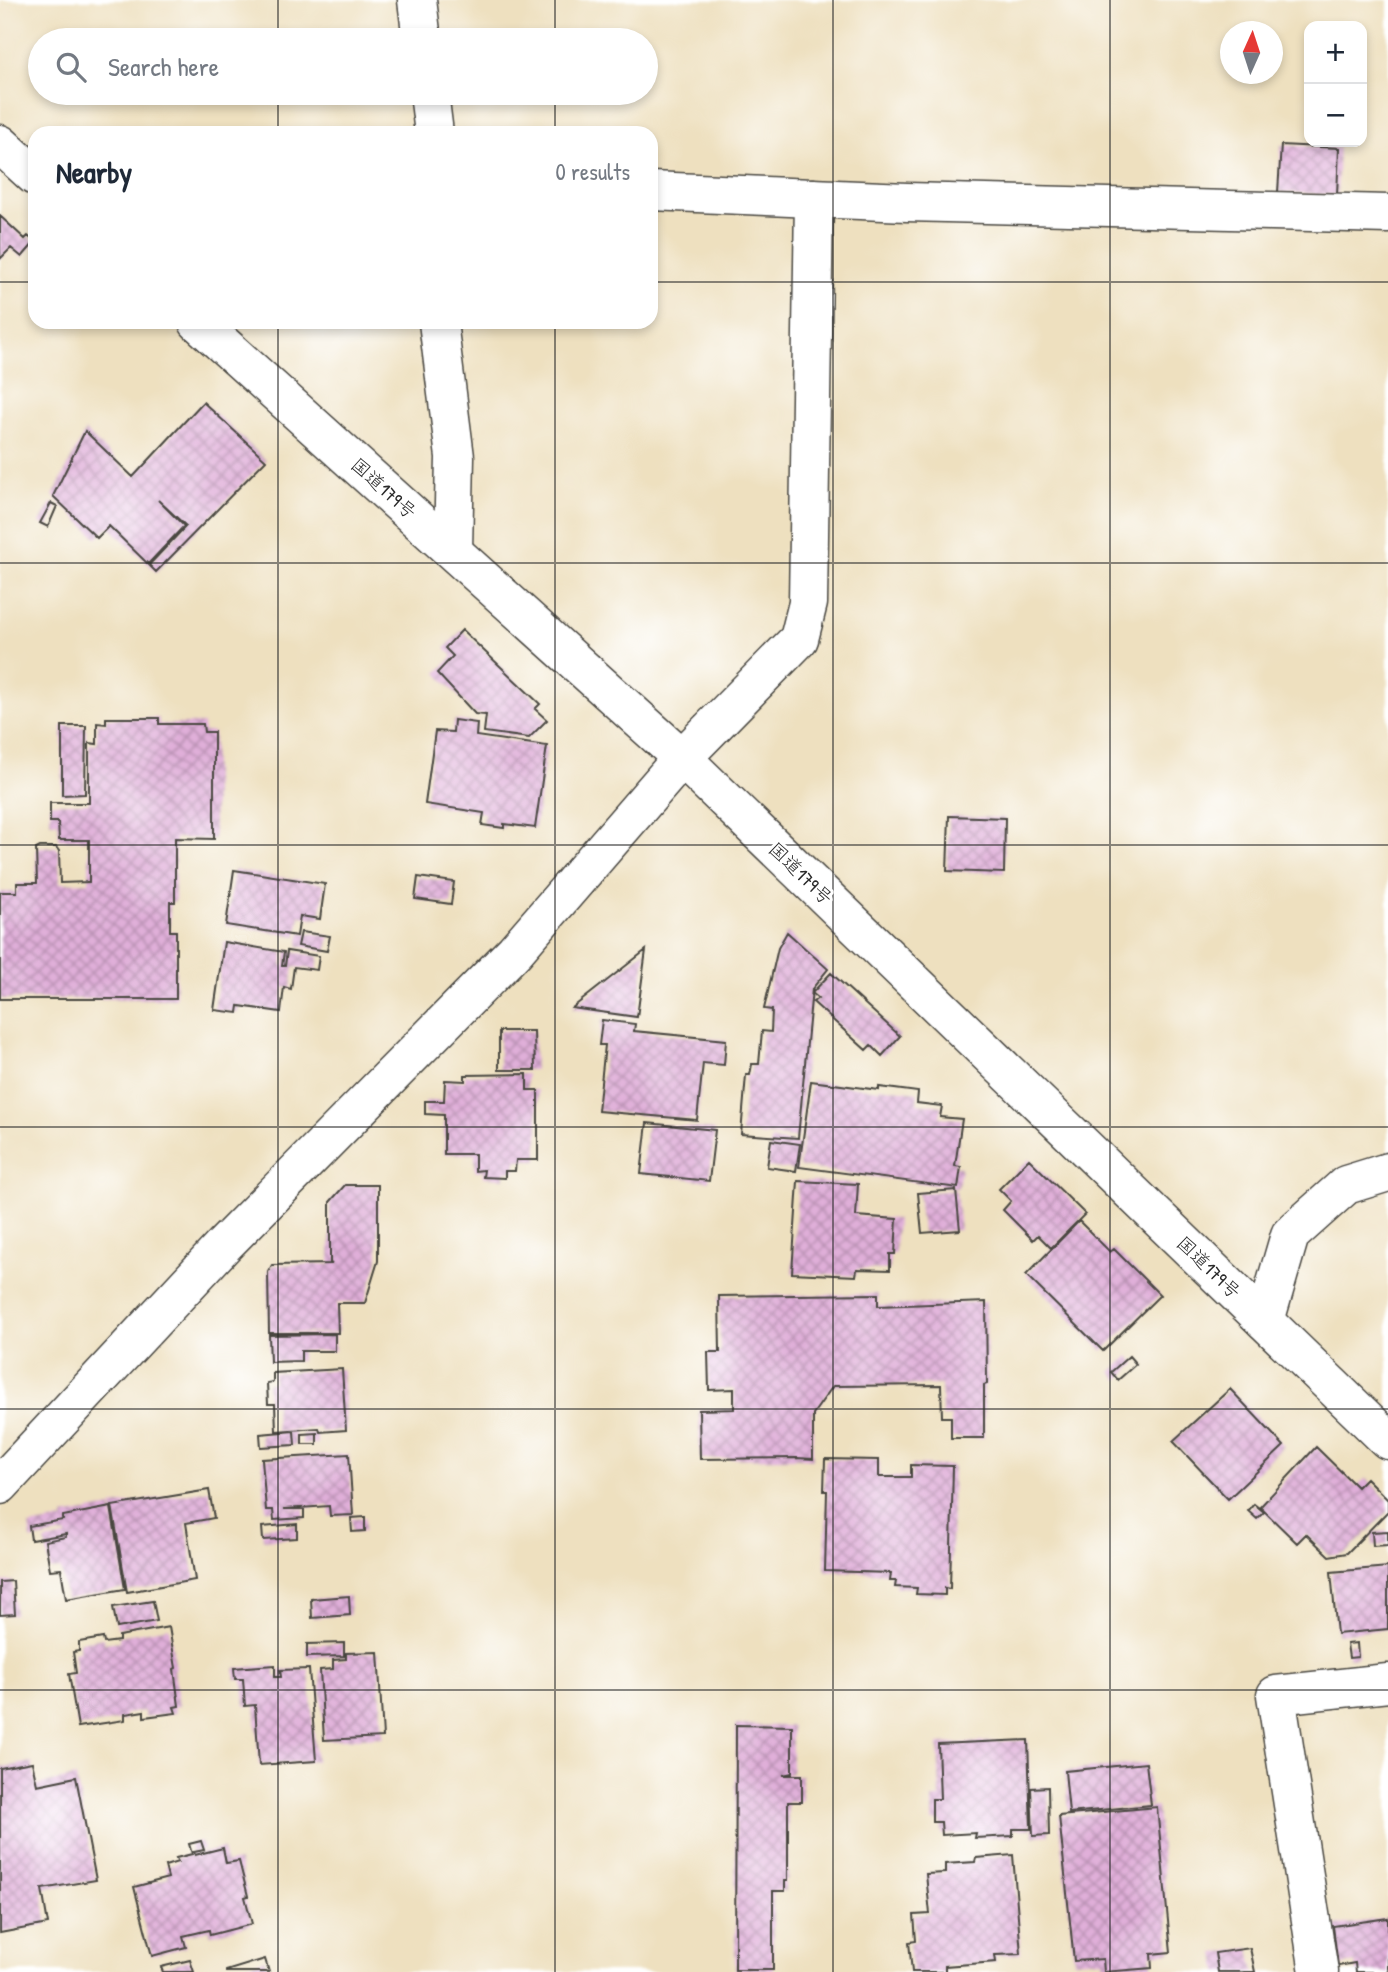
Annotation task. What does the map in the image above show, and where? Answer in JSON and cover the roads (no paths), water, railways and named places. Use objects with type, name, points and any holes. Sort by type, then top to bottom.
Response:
[{"type":"main road","points":[[417,0],[420,28]]},
{"type":"main road","points":[[430,105],[433,126]]},
{"type":"main road","points":[[0,144],[28,170]]},
{"type":"main road","points":[[658,191],[1388,214]]},
{"type":"main road","points":[[0,1485],[224,1245],[515,951],[682,758],[799,639],[808,603],[814,198]]},
{"type":"main road","name":"国道179号","points":[[206,329],[682,758],[1265,1321],[1382,1429]]},
{"type":"main road","points":[[439,329],[455,457],[453,550]]},
{"type":"main road","points":[[1265,1321],[1290,1235],[1346,1185],[1388,1172]]},
{"type":"main road","points":[[1319,1972],[1276,1695],[1388,1683]]}]
